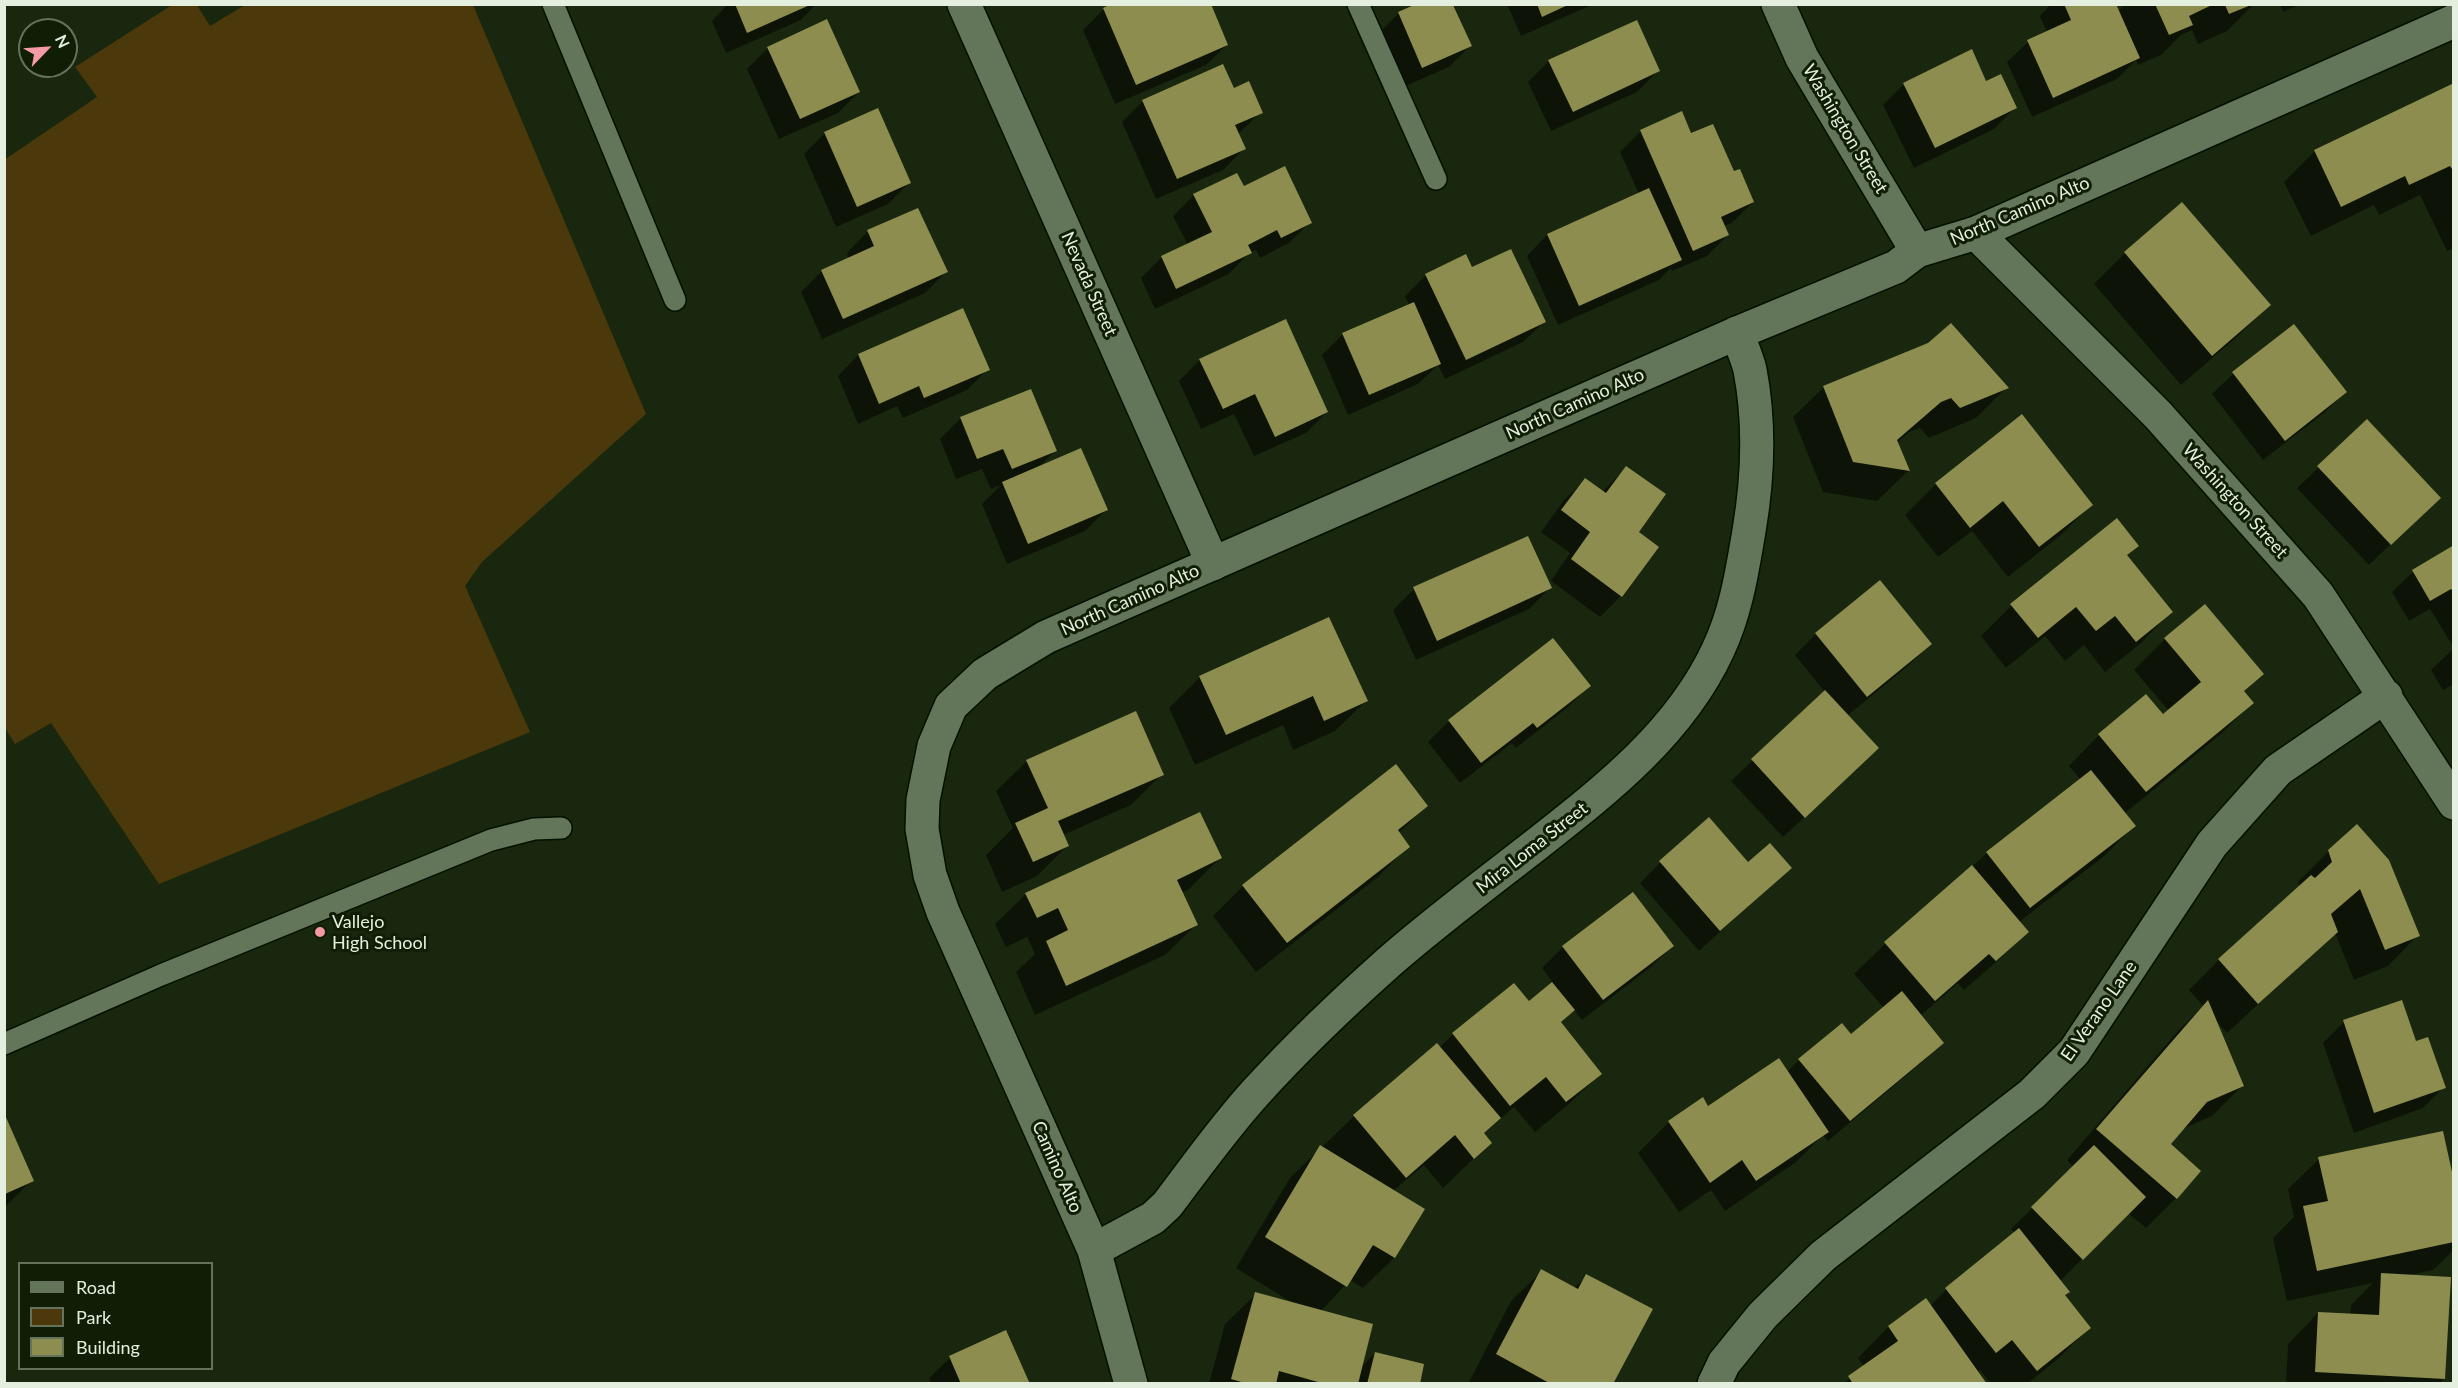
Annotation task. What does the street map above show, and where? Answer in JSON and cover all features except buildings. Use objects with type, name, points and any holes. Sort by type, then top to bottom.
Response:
[{"type":"street","name":"Nevada Street","points":[[964,4],[1213,564]]},
{"type":"street","name":"Washington Street","points":[[1778,4],[1802,58],[1917,251]]},
{"type":"street","name":"North Camino Alto","points":[[962,959],[930,875],[922,829],[923,800],[934,746],[951,706],[985,674],[1046,637],[1737,333],[1896,267],[1917,251],[1976,233],[2454,21]]},
{"type":"street","name":"Washington Street","points":[[1976,233],[2158,415],[2318,595],[2454,802]]},
{"type":"street","name":"Mira Loma Street","points":[[1094,1250],[1153,1218],[1167,1205],[1255,1093],[1342,1005],[1390,961],[1610,787],[1648,750],[1700,683],[1718,651],[1731,618],[1740,585],[1753,508],[1757,452],[1755,410],[1749,367],[1737,333]]},
{"type":"street","name":"El Verano Lane","points":[[1714,1383],[1724,1363],[1763,1315],[1823,1256],[2032,1094],[2074,1052],[2212,844],[2278,770],[2386,696]]},
{"type":"street","name":"Camino Alto","points":[[962,959],[1094,1250],[1131,1383]]},
{"type":"lane","points":[[553,4],[675,300]]},
{"type":"lane","points":[[1358,4],[1436,179]]},
{"type":"lane","points":[[4,1044],[161,975],[491,840],[534,830],[561,828]]},
{"type":"green space","points":[[172,5],[197,5],[210,26],[245,5],[473,5],[646,414],[482,562],[465,586],[530,732],[159,884],[51,723],[15,744],[5,728],[4,160],[97,97],[78,71],[78,65]]},
{"type":"place","name":"Vallejo High School","points":[[320,932]]}]
